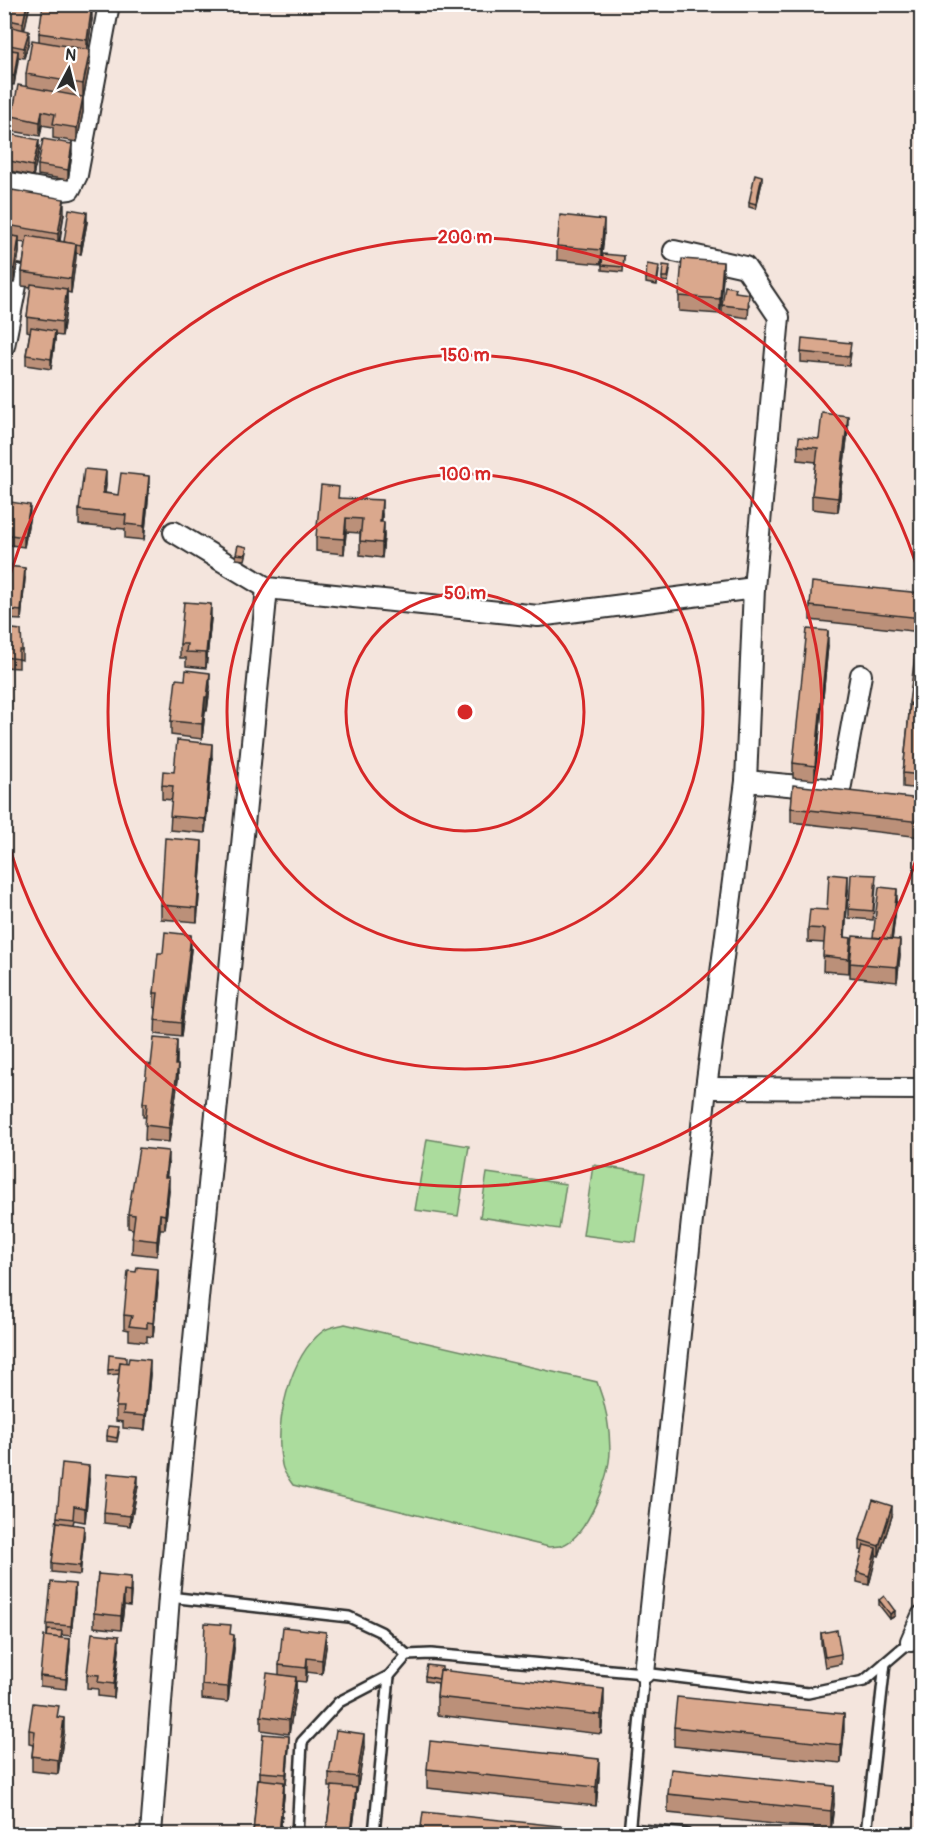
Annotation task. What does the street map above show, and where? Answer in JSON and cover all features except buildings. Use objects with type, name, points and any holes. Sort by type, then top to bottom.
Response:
[{"type":"street","points":[[4,182],[54,191],[70,189],[77,175],[109,4]]},
{"type":"street","points":[[644,1673],[706,1088],[746,781],[754,588],[779,316],[745,267],[674,251]]},
{"type":"street","points":[[4,346],[18,275]]},
{"type":"street","points":[[174,532],[267,588],[538,616],[754,588]]},
{"type":"street","points":[[151,1834],[169,1597],[267,588]]},
{"type":"street","points":[[746,781],[840,790],[861,675]]},
{"type":"street","points":[[706,1088],[921,1089]]},
{"type":"street","points":[[916,1636],[921,1616]]},
{"type":"lane","points":[[169,1597],[349,1617],[381,1632],[407,1655],[431,1654],[644,1673],[808,1693],[864,1681],[916,1636]]},
{"type":"lane","points":[[297,1834],[302,1742],[339,1702],[389,1676],[407,1655]]},
{"type":"lane","points":[[866,1834],[885,1663]]},
{"type":"lane","points":[[644,1673],[630,1832],[686,1834]]},
{"type":"lane","points":[[374,1834],[389,1676]]},
{"type":"green space","points":[[427,1139],[469,1146],[458,1216],[415,1210]]},
{"type":"green space","points":[[593,1165],[646,1173],[636,1242],[583,1235]]},
{"type":"green space","points":[[487,1173],[566,1184],[559,1229],[480,1217]]},
{"type":"green space","points":[[345,1324],[597,1382],[608,1425],[609,1462],[596,1504],[581,1530],[563,1545],[549,1547],[293,1485],[283,1468],[280,1449],[282,1411],[287,1392],[301,1357],[311,1343],[323,1331]]}]
